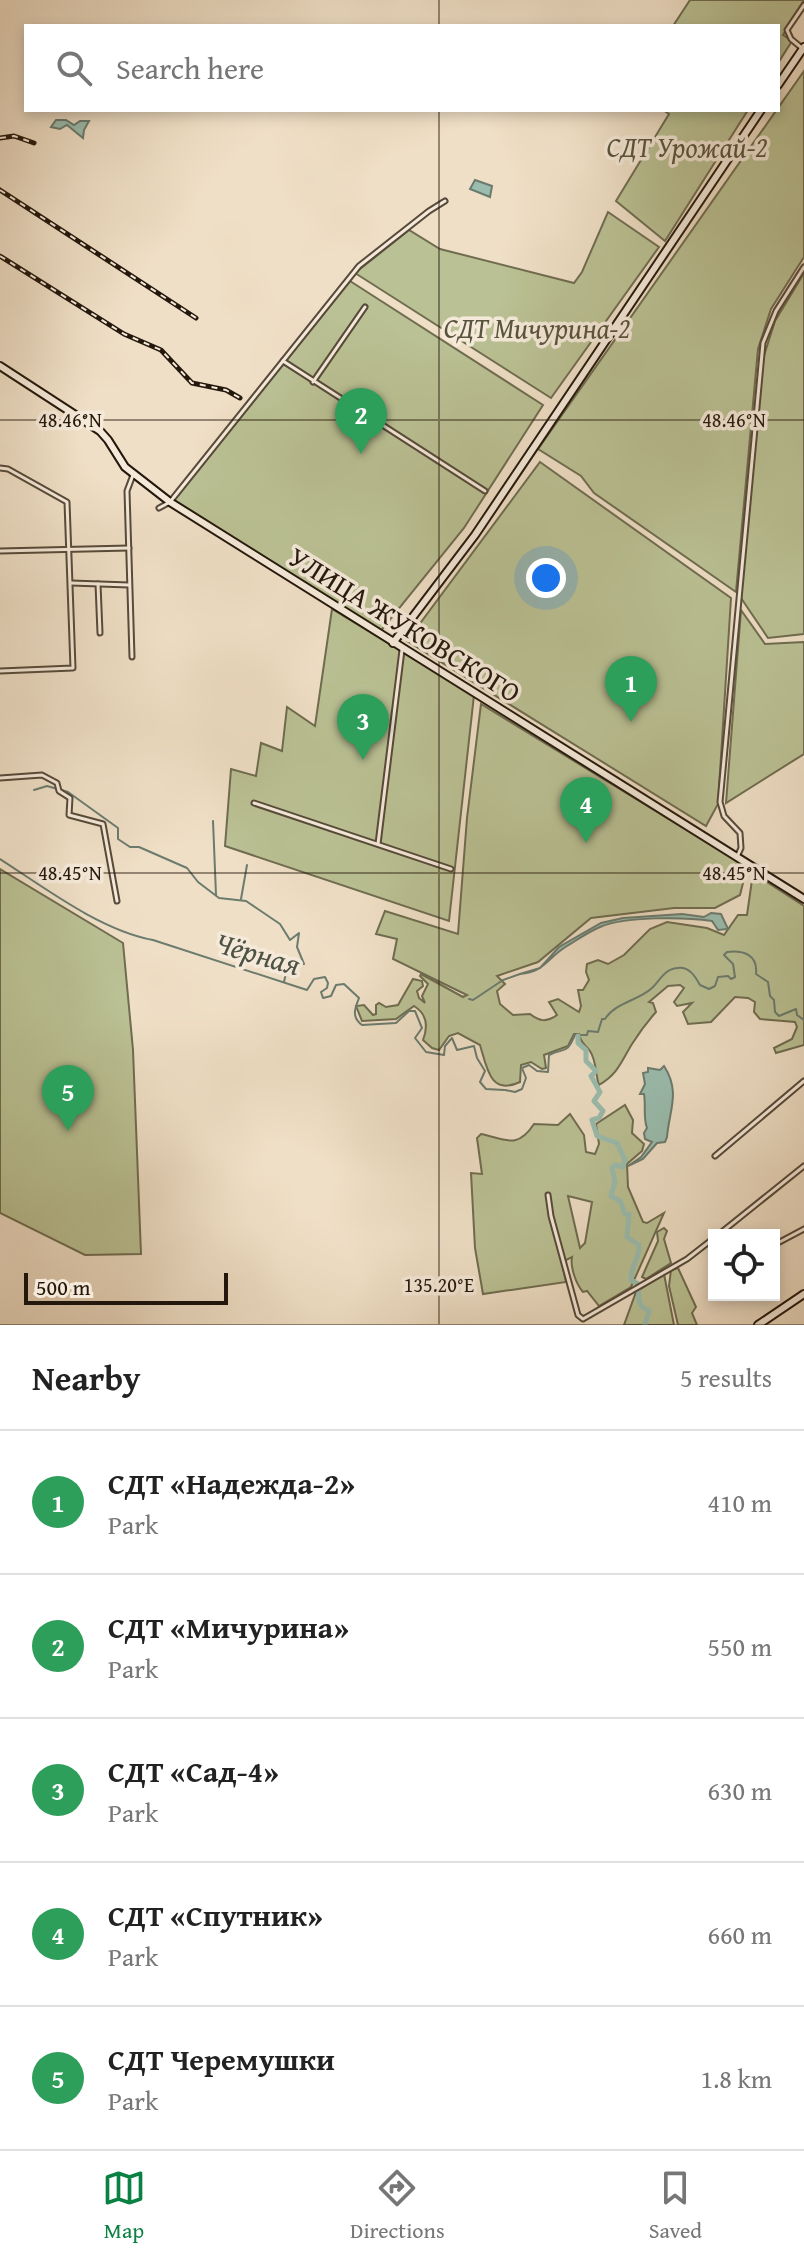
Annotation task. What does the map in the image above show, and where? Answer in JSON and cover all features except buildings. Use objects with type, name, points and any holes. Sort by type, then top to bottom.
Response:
[{"type":"main road","points":[[780,82],[803,48]]},
{"type":"main road","points":[[393,643],[475,535],[760,112]]},
{"type":"main road","name":"УЛИЦА ЖУКОВСКОГО","points":[[0,366],[105,436],[118,459],[133,475],[170,502],[804,899]]},
{"type":"main road","points":[[758,1325],[804,1294]]},
{"type":"street","points":[[803,48],[787,33],[804,5]]},
{"type":"street","points":[[159,508],[170,502],[359,266],[445,201]]},
{"type":"street","points":[[737,857],[741,848],[740,833],[724,816],[720,802],[762,352],[767,329],[804,267]]},
{"type":"street","points":[[313,382],[365,307]]},
{"type":"street","points":[[283,361],[485,491]]},
{"type":"street","points":[[0,468],[8,469],[67,502],[73,668],[69,671],[0,671]]},
{"type":"street","points":[[132,657],[127,491],[133,475]]},
{"type":"street","points":[[0,551],[129,548]]},
{"type":"street","points":[[71,583],[129,585]]},
{"type":"street","points":[[98,584],[100,633]]},
{"type":"street","points":[[378,844],[402,649]]},
{"type":"street","points":[[0,778],[42,775],[57,783],[59,791],[71,800],[69,815],[104,825],[117,901]]},
{"type":"street","points":[[254,803],[451,869]]},
{"type":"street","points":[[715,1156],[804,1081]]},
{"type":"street","points":[[726,1229],[804,1166]]},
{"type":"street","points":[[548,1195],[578,1315],[583,1319],[687,1259],[708,1243]]},
{"type":"street","points":[[780,1242],[804,1229]]},
{"type":"green space","name":"СДТ Урожай-2","points":[[690,0],[804,0],[783,35],[792,41],[780,60],[780,24],[674,24]]},
{"type":"green space","points":[[804,71],[804,257],[771,309],[758,349],[736,592],[594,493],[581,476],[538,449],[775,112],[780,112],[780,105]]},
{"type":"green space","name":"СДТ Урожай-2","points":[[666,112],[747,112],[665,241],[616,201],[669,114]]},
{"type":"green space","name":"СДТ Мичурина-2","points":[[608,212],[659,247],[551,398],[355,273],[409,230],[440,249],[574,283],[582,272]]},
{"type":"green space","points":[[804,273],[804,634],[768,638],[741,598],[761,365],[775,321]]},
{"type":"green space","points":[[350,281],[543,405],[464,528],[380,632],[172,502]]},
{"type":"green space","points":[[540,462],[731,598],[718,804],[706,826],[407,641]]},
{"type":"green space","points":[[332,609],[474,695],[449,921],[225,846],[231,769],[256,776],[261,743],[282,751],[287,707],[315,726]]},
{"type":"green space","points":[[741,610],[765,644],[804,642],[804,754],[726,803]]},
{"type":"green space","points":[[481,704],[747,867],[740,895],[715,908],[674,908],[591,918],[538,962],[497,976],[505,984],[497,991],[500,1004],[513,1015],[530,1014],[543,1020],[557,1015],[549,1002],[558,999],[579,1012],[578,990],[583,990],[589,980],[587,964],[598,960],[608,964],[624,955],[650,929],[667,922],[707,928],[724,935],[738,915],[747,915],[753,873],[804,906],[804,1045],[776,1053],[774,1048],[792,1039],[797,1027],[795,1022],[760,1019],[754,1012],[755,1002],[748,998],[735,997],[711,1022],[688,1024],[683,1012],[692,1003],[677,1006],[674,1002],[684,988],[680,985],[668,986],[649,1002],[653,1003],[656,1012],[615,1072],[599,1085],[592,1055],[579,1034],[574,1034],[568,1046],[544,1055],[546,1068],[542,1069],[531,1062],[521,1065],[520,1082],[502,1085],[491,1077],[480,1045],[458,1033],[449,1036],[439,1050],[423,1040],[425,1021],[414,1006],[396,1019],[362,1021],[356,1006],[364,1005],[373,1015],[379,1003],[386,1007],[398,1005],[413,979],[422,981],[423,986],[417,991],[425,1003],[422,996],[428,984],[421,974],[463,997],[467,995],[393,959],[397,939],[376,934],[385,911],[458,934],[467,818]]},
{"type":"green space","points":[[0,869],[123,943],[133,1050],[141,1254],[85,1255],[0,1213]]},
{"type":"green space","points":[[625,1105],[633,1120],[632,1133],[644,1144],[642,1151],[627,1164],[628,1187],[643,1222],[647,1223],[664,1213],[631,1287],[599,1306],[578,1285],[572,1257],[562,1262],[566,1282],[483,1294],[475,1248],[471,1173],[482,1174],[477,1138],[481,1134],[516,1140],[534,1124],[558,1125],[570,1114],[584,1135],[586,1152],[595,1154],[599,1144],[596,1124]],"holes":[[[568,1196],[592,1202],[585,1243],[580,1248]]]},
{"type":"green space","points":[[664,1228],[671,1263],[646,1279],[642,1277],[658,1241],[657,1232]]},
{"type":"green space","points":[[678,1268],[696,1307],[692,1313],[697,1325],[678,1325],[669,1286],[671,1270]]},
{"type":"green space","points":[[664,1274],[674,1325],[624,1325],[636,1292]]},
{"type":"shaded area","points":[[56,120],[66,120],[74,125],[89,121],[83,138],[67,125],[60,129],[51,127]]},
{"type":"shaded area","points":[[475,180],[492,186],[490,197],[470,189]]},
{"type":"shaded area","points":[[721,914],[728,929],[718,930],[712,921],[687,919],[655,918],[611,923],[579,939],[540,967],[559,947],[601,923],[623,918]]},
{"type":"shaded area","points":[[664,1066],[673,1093],[667,1137],[643,1159],[628,1166],[641,1157],[652,1142],[645,1139],[644,1133],[647,1128],[645,1098],[644,1094],[640,1094],[645,1084],[643,1073],[648,1072],[648,1068],[660,1070]]},
{"type":"waterway","points":[[34,790],[47,786],[68,792],[118,828],[118,839],[130,847],[139,847],[187,868],[198,882],[219,898],[246,901],[280,924],[290,940],[299,933],[297,947],[304,964],[288,964],[284,982]]},
{"type":"waterway","points":[[213,821],[216,895]]},
{"type":"waterway","name":"Чёрная","points":[[0,859],[93,918],[133,935],[307,990],[314,979],[325,977],[328,983],[321,992],[323,998],[331,996],[336,985],[344,984],[359,998],[355,1016],[362,1025],[396,1023],[409,1011],[415,1011],[422,1028],[415,1038],[426,1052],[444,1055],[445,1046],[452,1038],[457,1050],[474,1046],[485,1071],[480,1082],[486,1089],[504,1090]]},
{"type":"waterway","points":[[241,899],[247,865]]},
{"type":"waterway","name":"Чёрная","points":[[505,1090],[515,1092],[522,1089],[526,1078],[522,1068],[529,1065],[537,1071],[548,1072],[549,1055],[567,1048],[575,1035],[598,1032],[602,1019],[652,988],[669,970],[688,970],[700,985],[709,989],[715,986],[718,977],[735,977],[733,964],[724,955],[727,952],[744,953],[752,958],[756,974],[768,982],[775,1012],[779,1016],[796,1009],[797,1015],[804,1020]]},
{"type":"waterway","points":[[469,999],[473,1000],[503,980],[520,974]]},
{"type":"waterway","points":[[578,1036],[578,1043],[586,1050],[586,1061],[596,1071],[591,1076],[600,1092],[594,1101],[603,1111],[599,1118],[592,1120],[597,1136],[617,1143],[625,1160],[623,1167],[615,1165],[612,1168],[615,1182],[611,1196],[620,1201],[625,1214],[629,1214],[627,1237],[639,1245],[631,1280],[638,1284],[640,1303],[649,1311],[645,1325]]},
{"type":"railway","points":[[0,138],[14,136],[34,143]]},
{"type":"railway","points":[[0,190],[196,318]]},
{"type":"railway","points":[[0,256],[124,334],[161,350],[192,383],[226,390],[240,398]]},
{"type":"place","name":"СДТ «Мичурина»","points":[[361,454]]},
{"type":"place","name":"СДТ «Надежда-2»","points":[[631,722]]},
{"type":"place","name":"СДТ «Сад-4»","points":[[363,760]]},
{"type":"place","name":"СДТ «Спутник»","points":[[586,843]]},
{"type":"place","name":"СДТ Черемушки","points":[[68,1131]]}]
